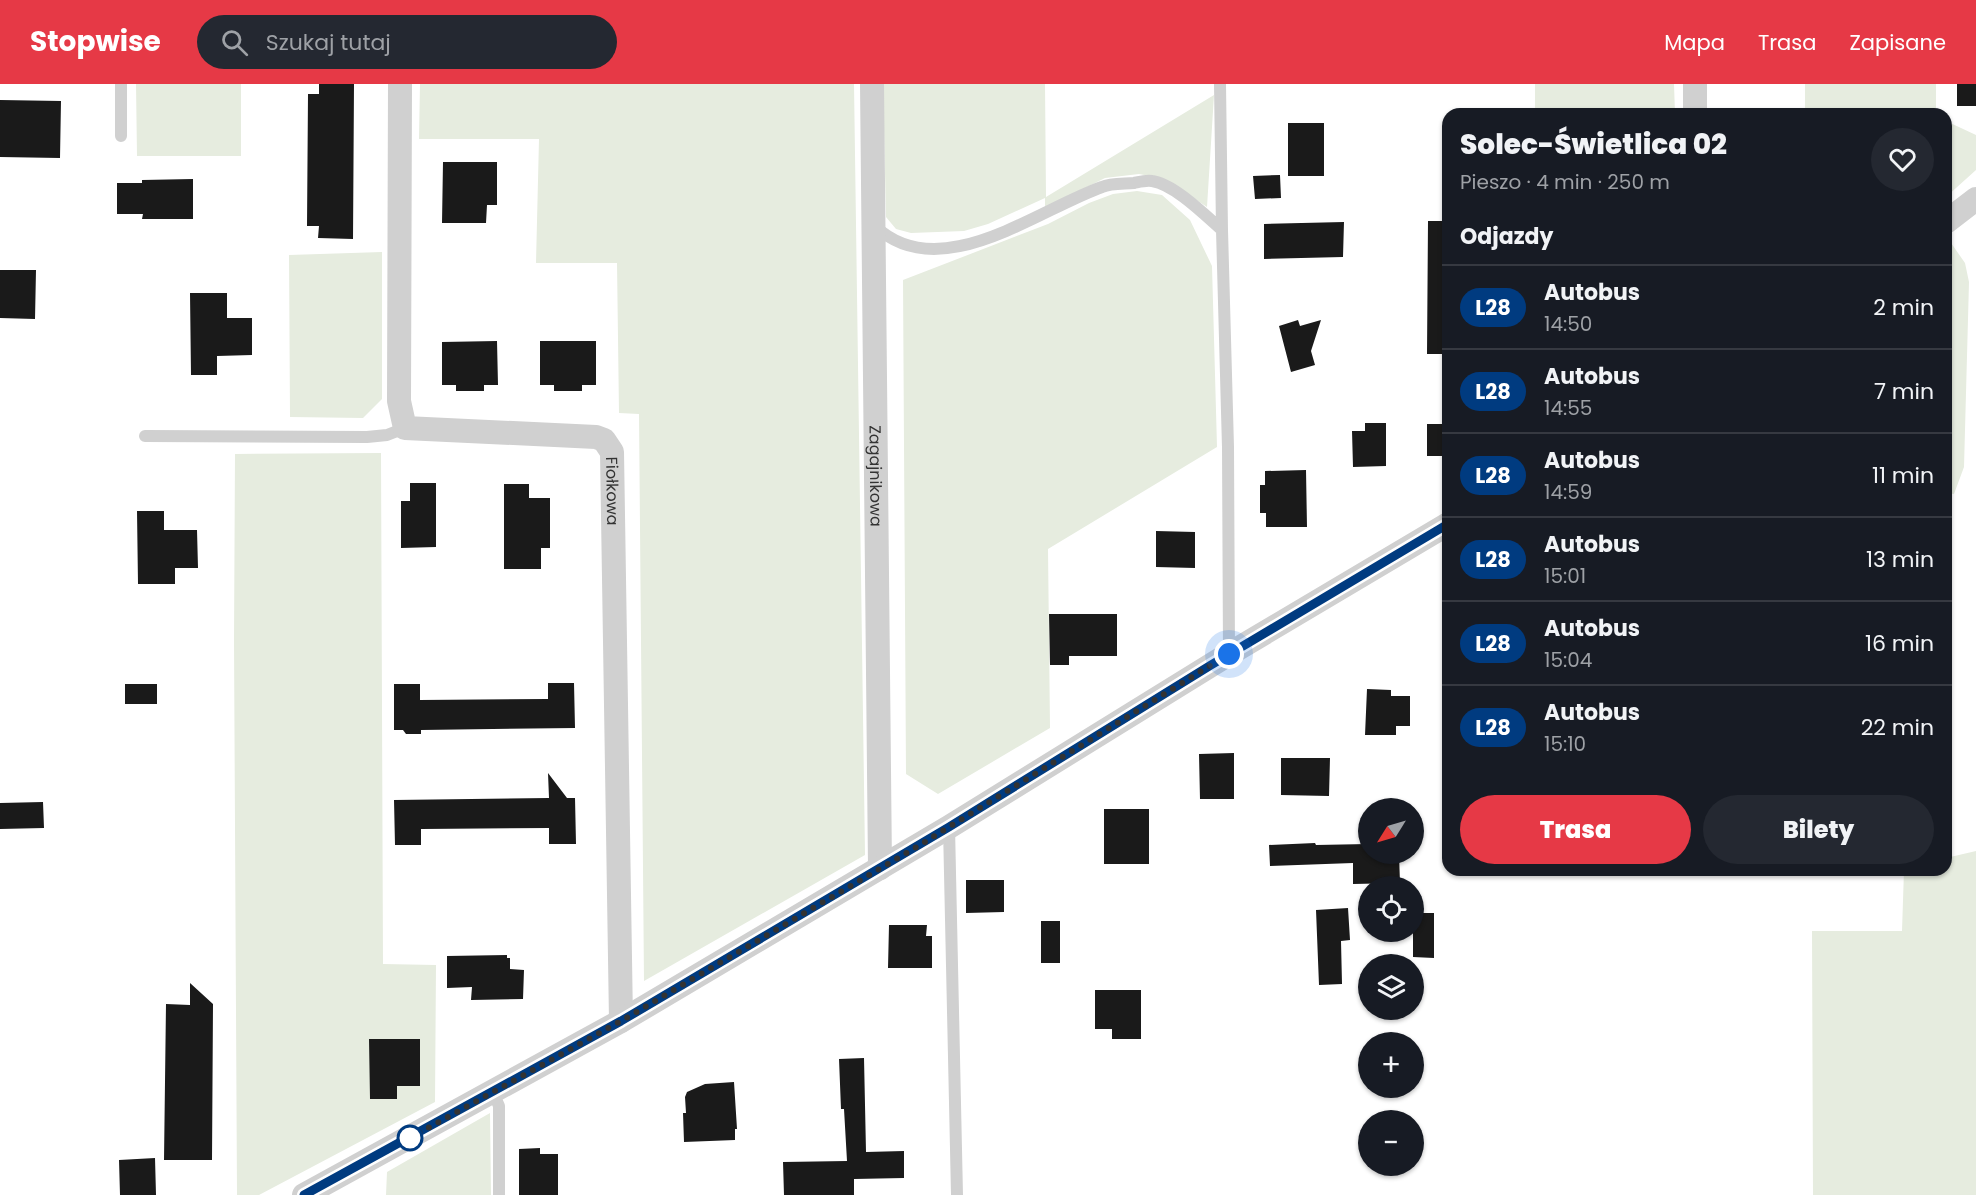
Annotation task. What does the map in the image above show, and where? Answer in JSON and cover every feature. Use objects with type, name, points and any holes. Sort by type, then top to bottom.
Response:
[{"type":"street","points":[[400,84],[399,401],[405,428]]},
{"type":"street","name":"Zagajnikowa","points":[[872,84],[880,868]]},
{"type":"street","points":[[1695,84],[1695,108]]},
{"type":"street","points":[[1952,217],[1976,199]]},
{"type":"street","name":"Fiołkowa","points":[[405,428],[596,437],[604,440],[612,452],[621,1021]]},
{"type":"street","points":[[304,1195],[621,1021],[949,827],[1229,654],[1442,528]]},
{"type":"lane","points":[[121,84],[121,136]]},
{"type":"lane","points":[[1220,84],[1228,447],[1229,654]]},
{"type":"lane","points":[[874,226],[886,237],[906,247],[955,248],[992,238],[1104,186],[1153,181],[1181,194],[1222,230]]},
{"type":"lane","points":[[145,436],[367,437],[387,435],[405,428]]},
{"type":"lane","points":[[949,827],[957,1195]]},
{"type":"lane","points":[[493,1092],[499,1106],[499,1195]]},
{"type":"shaded area","points":[[136,84],[241,84],[241,156],[137,156]]},
{"type":"shaded area","points":[[420,84],[854,84],[865,855],[644,981],[639,414],[619,413],[617,263],[536,263],[539,139],[419,139]]},
{"type":"shaded area","points":[[883,84],[1045,84],[1046,197],[1214,95],[1207,207],[1165,179],[1139,174],[1105,178],[1045,208],[1045,198],[988,224],[964,231],[911,233],[896,229],[886,217]]},
{"type":"shaded area","points":[[1535,84],[1674,84],[1675,108],[1535,108]]},
{"type":"shaded area","points":[[1805,84],[1936,84],[1936,108],[1805,108]]},
{"type":"shaded area","points":[[1952,124],[1976,135],[1976,170],[1952,192]]},
{"type":"shaded area","points":[[1137,191],[1162,195],[1190,220],[1212,266],[1217,447],[1048,549],[1050,728],[938,794],[906,774],[903,280],[1048,224],[1089,203],[1113,194]]},
{"type":"shaded area","points":[[1952,244],[1965,263],[1969,282],[1964,467],[1954,494],[1952,494]]},
{"type":"shaded area","points":[[382,252],[382,399],[363,418],[290,417],[289,255]]},
{"type":"shaded area","points":[[381,453],[383,964],[436,965],[435,1102],[259,1195],[237,1195],[235,454]]},
{"type":"shaded area","points":[[1976,851],[1976,1195],[1813,1195],[1812,931],[1902,931],[1904,876],[1952,876],[1952,857]]},
{"type":"shaded area","points":[[490,1113],[491,1195],[386,1195],[387,1172]]},
{"type":"building","points":[[319,84],[354,84],[353,239],[318,238],[319,226],[307,226],[308,94],[319,94]]},
{"type":"building","points":[[1957,84],[1976,84],[1976,106],[1957,106]]},
{"type":"building","points":[[0,100],[61,101],[60,158],[0,157]]},
{"type":"building","points":[[1288,123],[1324,123],[1324,176],[1288,176]]},
{"type":"building","points":[[443,162],[497,162],[497,205],[487,205],[486,223],[442,223]]},
{"type":"building","points":[[1280,175],[1281,198],[1255,199],[1253,176]]},
{"type":"building","points":[[193,179],[193,219],[142,219],[143,214],[117,214],[117,183]]},
{"type":"building","points":[[1428,221],[1442,221],[1442,354],[1427,354]]},
{"type":"building","points":[[1344,222],[1343,257],[1264,259],[1264,224]]},
{"type":"building","points":[[0,270],[36,270],[35,319],[0,318]]},
{"type":"building","points":[[190,293],[227,293],[227,318],[252,318],[252,355],[217,356],[217,375],[191,375]]},
{"type":"building","points":[[1298,320],[1300,326],[1321,320],[1311,351],[1315,365],[1291,372],[1279,326]]},
{"type":"building","points":[[497,341],[498,385],[484,385],[484,391],[456,391],[456,385],[442,385],[442,342]]},
{"type":"building","points":[[540,341],[596,341],[596,385],[582,385],[582,391],[554,391],[554,385],[540,385]]},
{"type":"building","points":[[1365,423],[1386,423],[1386,466],[1353,467],[1352,431],[1365,431]]},
{"type":"building","points":[[1427,424],[1442,424],[1442,456],[1427,456]]},
{"type":"building","points":[[1306,470],[1307,527],[1266,527],[1266,513],[1260,513],[1260,485],[1265,485],[1265,471]]},
{"type":"building","points":[[410,483],[436,483],[436,547],[401,548],[401,501],[410,501]]},
{"type":"building","points":[[504,484],[529,484],[529,498],[550,498],[550,548],[541,548],[541,569],[504,569]]},
{"type":"building","points":[[137,511],[164,511],[164,530],[197,530],[198,568],[175,568],[175,584],[138,584]]},
{"type":"building","points":[[1156,531],[1195,532],[1195,568],[1156,567]]},
{"type":"building","points":[[1049,614],[1117,614],[1117,656],[1069,656],[1069,665],[1050,665]]},
{"type":"building","points":[[548,683],[574,683],[575,728],[421,730],[421,734],[406,734],[403,730],[394,730],[394,684],[420,684],[420,700],[548,699]]},
{"type":"building","points":[[125,684],[157,684],[157,704],[125,704]]},
{"type":"building","points":[[1367,689],[1391,690],[1391,696],[1410,696],[1410,726],[1396,726],[1396,735],[1365,735]]},
{"type":"building","points":[[1234,753],[1234,799],[1200,799],[1199,754]]},
{"type":"building","points":[[1281,758],[1330,758],[1329,796],[1281,795]]},
{"type":"building","points":[[548,773],[567,798],[575,798],[576,844],[549,844],[549,828],[421,829],[421,845],[395,845],[394,800],[549,798]]},
{"type":"building","points":[[43,802],[44,828],[0,829],[0,803]]},
{"type":"building","points":[[1104,809],[1149,809],[1149,864],[1104,864]]},
{"type":"building","points":[[1358,844],[1358,864],[1399,864],[1400,876],[1358,876],[1358,884],[1353,884],[1353,863],[1270,866],[1269,845]]},
{"type":"building","points":[[966,880],[1004,880],[1004,912],[966,913]]},
{"type":"building","points":[[1348,908],[1350,940],[1341,941],[1342,984],[1319,985],[1316,910]]},
{"type":"building","points":[[1424,913],[1434,913],[1434,958],[1424,958],[1424,954],[1413,954],[1413,942],[1424,942]]},
{"type":"building","points":[[1041,921],[1060,921],[1060,963],[1041,963]]},
{"type":"building","points":[[889,925],[927,925],[926,936],[932,936],[932,968],[888,968]]},
{"type":"building","points":[[507,955],[507,958],[510,958],[510,969],[524,970],[523,999],[471,1000],[472,987],[447,988],[447,956]]},
{"type":"building","points":[[190,983],[213,1004],[212,1160],[164,1160],[166,1004],[190,1005]]},
{"type":"building","points":[[1095,990],[1141,990],[1141,1039],[1112,1039],[1112,1029],[1095,1029]]},
{"type":"building","points":[[369,1039],[420,1039],[420,1086],[397,1086],[397,1099],[370,1099]]},
{"type":"building","points":[[864,1058],[866,1152],[904,1151],[904,1178],[854,1179],[854,1195],[784,1195],[783,1162],[847,1161],[844,1109],[841,1109],[839,1059]]},
{"type":"building","points":[[734,1082],[737,1129],[735,1129],[735,1140],[684,1142],[683,1113],[686,1113],[687,1092],[705,1084]]},
{"type":"building","points":[[540,1148],[540,1154],[558,1154],[558,1195],[519,1195],[519,1149]]},
{"type":"building","points":[[155,1158],[156,1195],[120,1195],[119,1160]]},
{"type":"bus line","name":"L28","points":[[304,1195],[621,1021],[949,827],[1211,665],[1442,528]]},
{"type":"route","points":[[410,1138],[621,1021],[915,848],[1229,654]]}]
